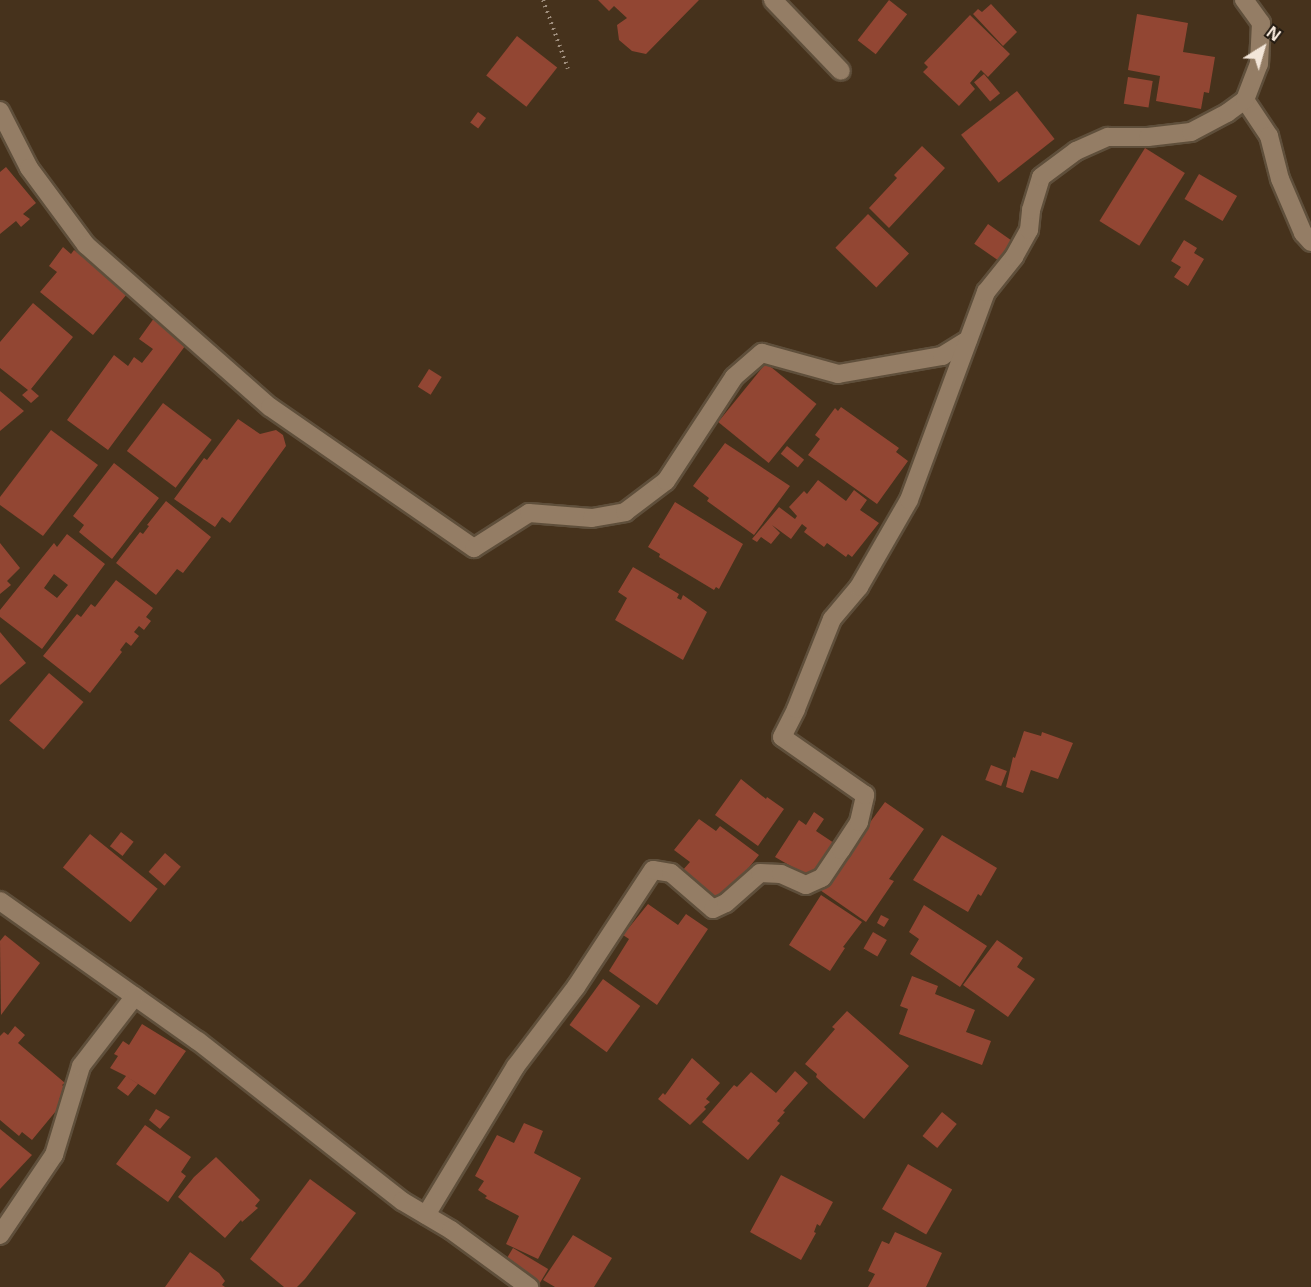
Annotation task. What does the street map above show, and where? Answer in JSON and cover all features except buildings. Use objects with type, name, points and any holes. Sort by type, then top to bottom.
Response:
[{"type":"street","points":[[773,0],[841,71]]},
{"type":"street","points":[[426,1215],[516,1066],[576,987],[653,870],[671,873],[713,909],[726,903],[760,873],[781,873],[806,885],[822,878],[859,822],[865,795],[782,737],[832,619],[859,587],[909,500],[986,292],[1014,257],[1029,230],[1031,210],[1041,177],[1076,151],[1108,137],[1148,137],[1191,132],[1227,113],[1245,100],[1259,64],[1261,23],[1244,0]]},
{"type":"street","points":[[1245,100],[1269,136],[1280,179],[1303,233],[1311,242]]},
{"type":"street","points":[[0,111],[29,168],[86,244],[270,407],[474,548],[529,513],[592,518],[625,512],[666,481],[734,376],[762,353],[838,374],[942,356],[968,340]]},
{"type":"street","points":[[0,901],[198,1041],[402,1201],[451,1230],[529,1287]]},
{"type":"street","points":[[0,1235],[54,1155],[81,1066],[135,996]]},
{"type":"path","points":[[543,0],[568,69]]}]
